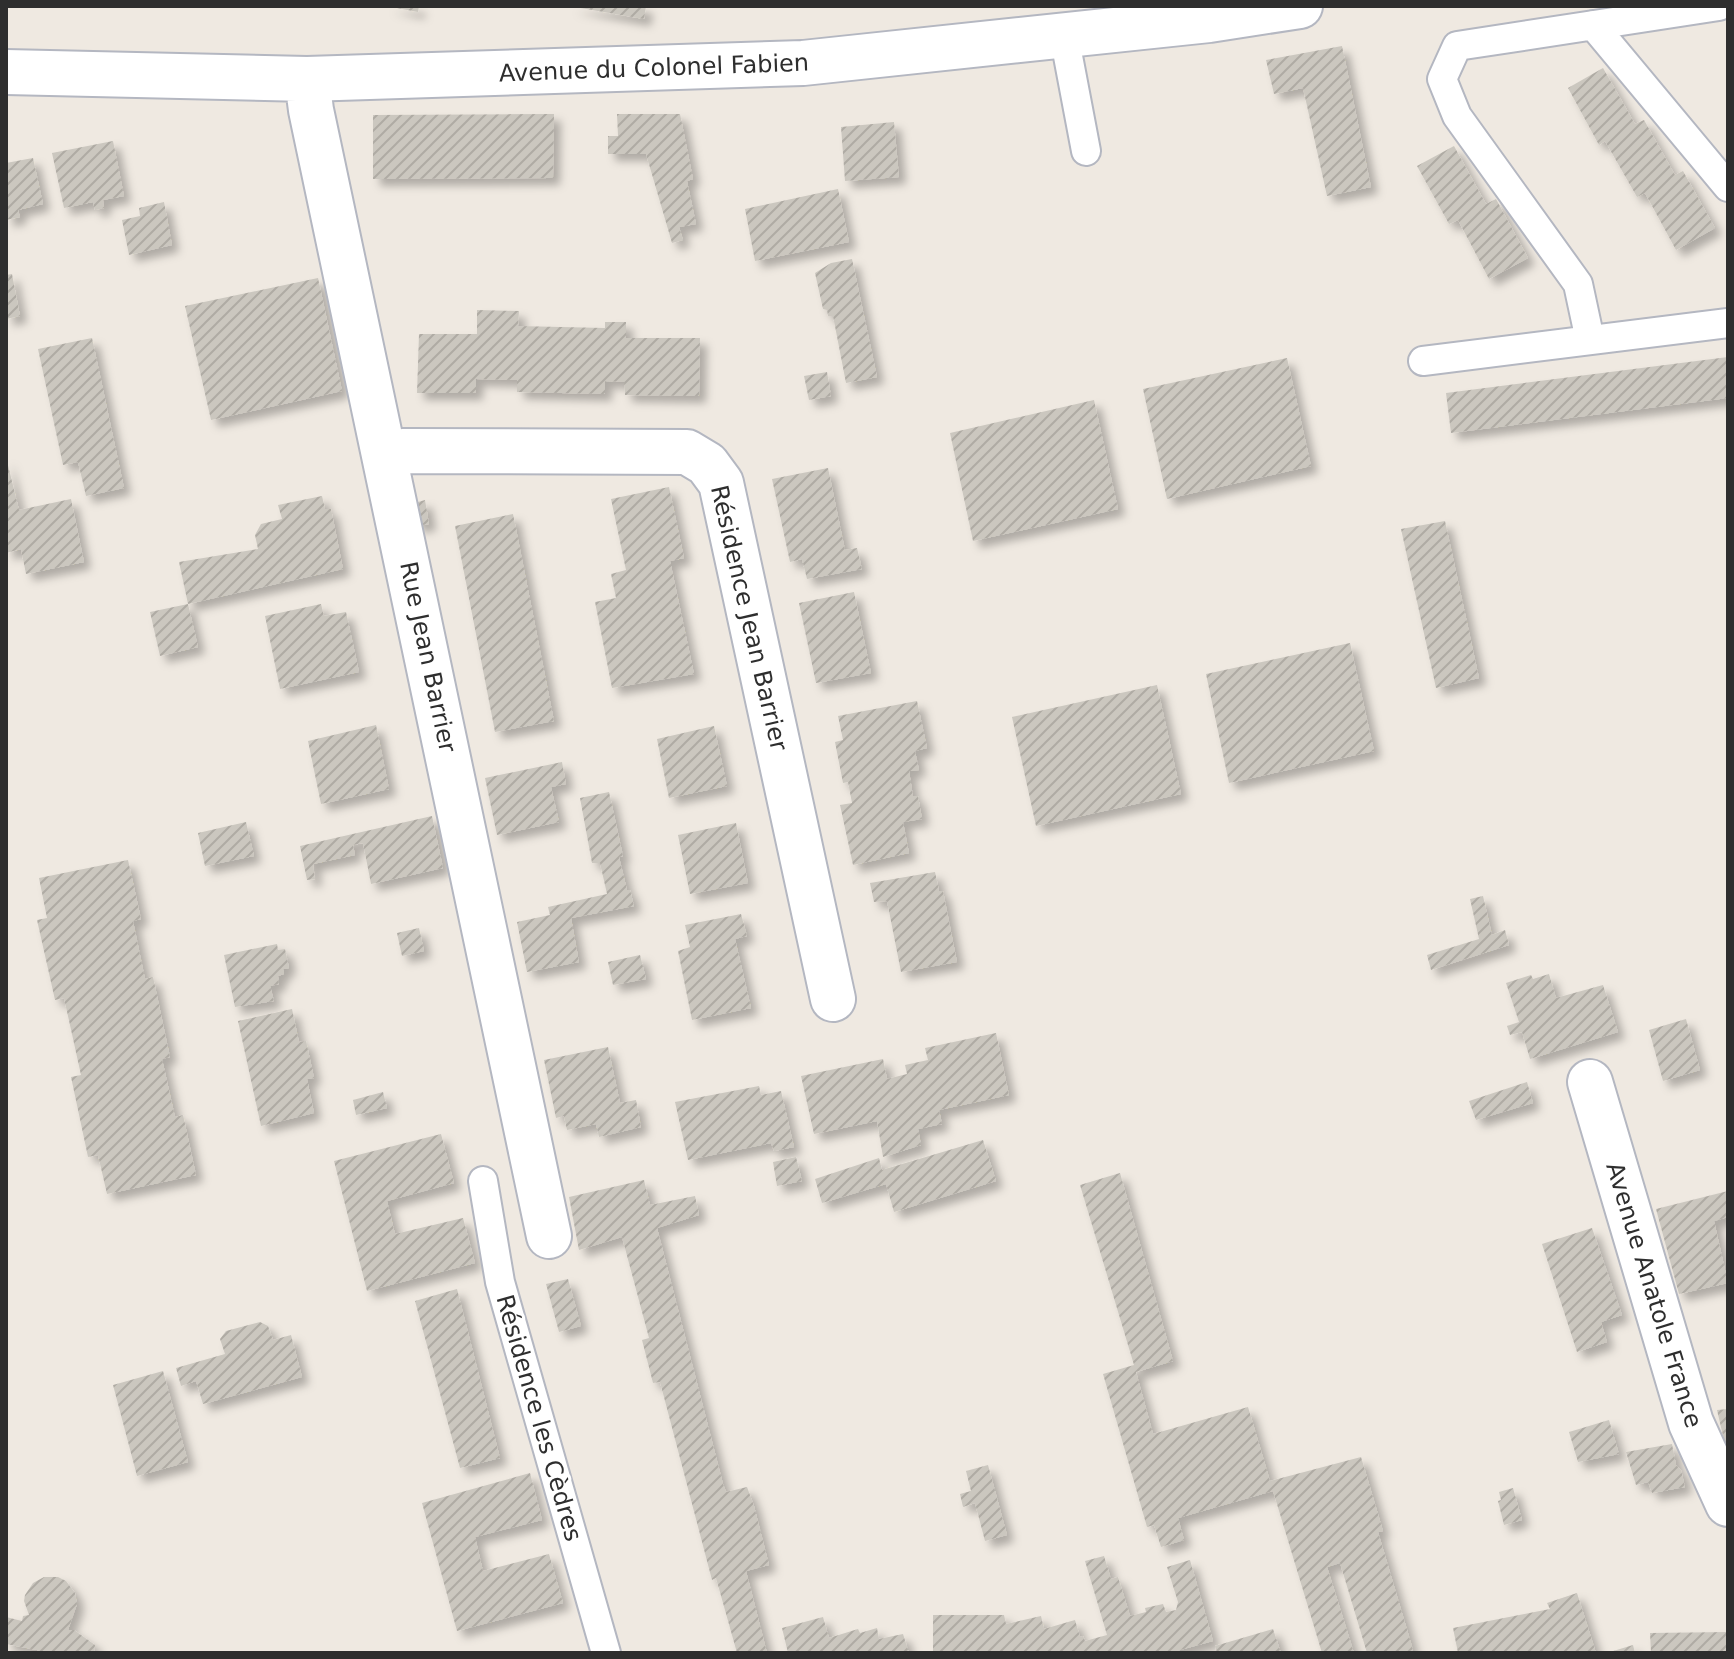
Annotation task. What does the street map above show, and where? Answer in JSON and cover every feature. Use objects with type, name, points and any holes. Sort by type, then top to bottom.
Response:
[{"type":"street","name":"Avenue du Colonel Fabien","points":[[6,72],[307,79],[803,63],[1209,20],[1300,6]]},
{"type":"street","name":"Rue Jean Barrier","points":[[307,79],[314,126],[549,1236]]},
{"type":"street","name":"Résidence Jean Barrier","points":[[385,453],[687,452],[707,464],[721,483],[833,999]]},
{"type":"street","name":"Avenue Anatole France","points":[[1590,1082],[1691,1423],[1728,1504]]},
{"type":"lane","points":[[1590,340],[1578,284],[1457,116],[1442,79],[1457,46],[1719,6]]},
{"type":"lane","points":[[1593,25],[1728,187]]},
{"type":"lane","points":[[1064,35],[1086,151]]},
{"type":"lane","points":[[1423,361],[1728,323]]},
{"type":"lane","name":"Résidence les Cèdres","points":[[483,1181],[500,1282],[606,1653]]},
{"type":"building","points":[[386,6],[419,6],[418,12]]},
{"type":"building","points":[[569,6],[646,6],[644,19]]},
{"type":"building","points":[[1342,46],[1371,187],[1327,196],[1303,88],[1274,94],[1266,60]]},
{"type":"building","points":[[1603,68],[1635,124],[1644,120],[1675,175],[1683,171],[1715,228],[1676,250],[1645,193],[1637,197],[1605,141],[1599,145],[1568,88]]},
{"type":"building","points":[[554,114],[553,178],[373,179],[373,115]]},
{"type":"building","points":[[617,114],[680,114],[693,179],[687,181],[696,224],[679,227],[683,240],[672,243],[646,154],[608,154],[608,136],[618,136]]},
{"type":"building","points":[[894,122],[899,177],[845,181],[841,127]]},
{"type":"building","points":[[113,141],[124,196],[103,200],[104,208],[95,210],[93,202],[64,208],[52,153]]},
{"type":"building","points":[[1454,146],[1486,204],[1496,199],[1528,258],[1489,279],[1458,220],[1449,224],[1417,166]]},
{"type":"building","points":[[33,158],[43,204],[18,210],[20,217],[6,220],[6,163]]},
{"type":"building","points":[[838,189],[849,242],[755,261],[745,209]]},
{"type":"building","points":[[164,202],[172,245],[129,255],[122,220],[140,216],[139,208]]},
{"type":"building","points":[[852,259],[877,377],[846,383],[833,316],[828,316],[827,310],[823,309],[815,273],[831,263]]},
{"type":"building","points":[[12,274],[20,316],[6,319],[6,275]]},
{"type":"building","points":[[318,278],[342,391],[211,420],[185,306]]},
{"type":"building","points":[[477,310],[519,311],[518,326],[605,328],[605,322],[626,322],[626,338],[700,338],[699,396],[625,395],[624,382],[605,381],[605,394],[517,392],[517,380],[476,379],[476,393],[417,393],[419,334],[477,334]]},
{"type":"building","points":[[92,338],[124,488],[86,496],[78,462],[63,465],[38,349]]},
{"type":"building","points":[[1728,357],[1728,398],[1451,433],[1446,393]]},
{"type":"building","points":[[1287,358],[1311,466],[1167,499],[1143,389]]},
{"type":"building","points":[[827,372],[831,396],[809,400],[804,376]]},
{"type":"building","points":[[1094,400],[1118,509],[973,541],[950,433]]},
{"type":"building","points":[[6,457],[19,510],[71,499],[84,562],[26,574],[21,549],[6,553]]},
{"type":"building","points":[[828,468],[845,550],[857,548],[862,569],[807,579],[802,559],[790,562],[772,479]]},
{"type":"building","points":[[669,487],[684,558],[670,561],[694,674],[612,688],[595,602],[616,598],[611,574],[626,570],[611,499]]},
{"type":"building","points":[[322,496],[325,509],[331,509],[343,569],[188,604],[179,562],[258,549],[255,535],[261,524],[282,519],[278,505]]},
{"type":"building","points":[[425,500],[429,524],[416,526],[411,504]]},
{"type":"building","points":[[513,514],[554,721],[495,732],[455,526]]},
{"type":"building","points":[[1445,521],[1479,678],[1436,688],[1401,529]]},
{"type":"building","points":[[854,592],[871,673],[816,683],[799,603]]},
{"type":"building","points":[[188,604],[198,647],[160,656],[150,612]]},
{"type":"building","points":[[321,604],[324,616],[346,612],[359,672],[280,689],[265,616]]},
{"type":"building","points":[[1350,643],[1374,751],[1229,783],[1206,674]]},
{"type":"building","points":[[1157,685],[1181,794],[1036,826],[1012,717]]},
{"type":"building","points":[[917,701],[927,748],[915,751],[919,770],[909,771],[913,796],[918,796],[922,819],[903,822],[909,853],[853,865],[840,805],[852,803],[848,782],[843,783],[835,742],[843,740],[838,716]]},
{"type":"building","points":[[376,725],[389,789],[321,804],[308,741]]},
{"type":"building","points":[[714,726],[727,786],[669,798],[657,739]]},
{"type":"building","points":[[562,762],[566,784],[551,787],[559,822],[497,835],[485,778]]},
{"type":"building","points":[[609,792],[623,856],[619,857],[634,906],[571,918],[579,962],[527,972],[517,922],[550,915],[548,907],[607,894],[600,863],[592,863],[580,798]]},
{"type":"building","points":[[432,816],[443,868],[371,884],[363,843],[353,845],[355,855],[313,864],[315,879],[307,880],[300,846]]},
{"type":"building","points":[[246,822],[254,856],[205,866],[198,833]]},
{"type":"building","points":[[736,823],[748,883],[690,894],[678,835]]},
{"type":"building","points":[[128,860],[141,919],[133,921],[145,979],[153,977],[170,1057],[162,1059],[175,1117],[183,1115],[196,1175],[107,1194],[98,1155],[88,1157],[71,1077],[81,1075],[64,998],[55,1000],[37,920],[47,918],[39,878]]},
{"type":"building","points":[[935,872],[939,891],[943,891],[957,962],[901,972],[887,901],[874,902],[870,883]]},
{"type":"building","points":[[1483,896],[1492,935],[1505,930],[1509,945],[1431,970],[1427,955],[1479,939],[1470,899]]},
{"type":"building","points":[[741,914],[747,936],[735,939],[751,1008],[692,1020],[678,951],[690,947],[685,925]]},
{"type":"building","points":[[419,928],[424,951],[402,956],[397,933]]},
{"type":"building","points":[[277,944],[278,950],[285,949],[289,968],[283,969],[284,974],[278,976],[279,984],[270,986],[274,1001],[235,1007],[224,955]]},
{"type":"building","points":[[640,955],[646,979],[613,985],[608,962]]},
{"type":"building","points":[[1549,974],[1556,998],[1603,985],[1618,1032],[1530,1059],[1522,1032],[1510,1035],[1507,1026],[1519,1022],[1506,983],[1531,975],[1533,979]]},
{"type":"building","points":[[292,1009],[299,1042],[306,1041],[314,1078],[307,1079],[314,1113],[261,1126],[238,1021]]},
{"type":"building","points":[[1686,1019],[1700,1070],[1663,1081],[1649,1030]]},
{"type":"building","points":[[996,1033],[1009,1095],[939,1110],[942,1124],[918,1129],[921,1145],[883,1157],[877,1121],[814,1134],[801,1076],[883,1059],[887,1079],[907,1074],[905,1065],[928,1060],[925,1048]]},
{"type":"building","points":[[608,1047],[620,1103],[636,1100],[641,1127],[599,1137],[596,1124],[567,1130],[564,1116],[556,1118],[544,1060]]},
{"type":"building","points":[[1527,1082],[1533,1103],[1476,1120],[1469,1101]]},
{"type":"building","points":[[759,1086],[761,1095],[781,1091],[794,1147],[774,1151],[771,1143],[688,1160],[675,1102]]},
{"type":"building","points":[[383,1092],[387,1108],[356,1115],[353,1100]]},
{"type":"building","points":[[441,1134],[454,1183],[387,1201],[395,1234],[463,1218],[475,1263],[367,1291],[334,1161]]},
{"type":"building","points":[[983,1140],[996,1181],[894,1212],[886,1184],[822,1203],[815,1179],[879,1158],[882,1170]]},
{"type":"building","points":[[796,1157],[802,1181],[777,1186],[773,1162]]},
{"type":"building","points":[[1120,1173],[1173,1361],[1136,1372],[1153,1434],[1248,1407],[1270,1481],[1361,1457],[1383,1531],[1378,1532],[1413,1650],[1367,1653],[1340,1563],[1327,1567],[1354,1653],[1322,1653],[1273,1491],[1178,1518],[1184,1540],[1161,1547],[1154,1525],[1147,1527],[1103,1374],[1134,1365],[1080,1185]]},
{"type":"building","points":[[644,1180],[650,1205],[695,1196],[699,1215],[657,1228],[723,1484],[726,1492],[747,1487],[754,1506],[769,1565],[746,1571],[767,1653],[737,1653],[716,1578],[712,1580],[660,1382],[653,1383],[642,1340],[649,1338],[622,1237],[579,1250],[569,1197]]},
{"type":"building","points":[[1728,1191],[1728,1217],[1714,1221],[1728,1283],[1679,1294],[1656,1209]]},
{"type":"building","points":[[1592,1228],[1622,1315],[1601,1322],[1607,1342],[1577,1352],[1542,1244]]},
{"type":"building","points":[[568,1279],[581,1326],[559,1332],[546,1284]]},
{"type":"building","points":[[457,1289],[500,1458],[460,1468],[415,1301]]},
{"type":"building","points":[[260,1322],[268,1326],[273,1340],[291,1335],[302,1377],[203,1404],[196,1381],[181,1386],[176,1368],[225,1354],[220,1339],[226,1331]]},
{"type":"building","points":[[163,1371],[188,1462],[137,1476],[113,1385]]},
{"type":"building","points":[[1728,1409],[1728,1453],[1727,1453],[1717,1410]]},
{"type":"building","points":[[1609,1420],[1619,1454],[1578,1462],[1569,1432]]},
{"type":"building","points":[[1672,1444],[1685,1487],[1652,1493],[1648,1482],[1636,1485],[1626,1452]]},
{"type":"building","points":[[988,1465],[1007,1535],[985,1541],[975,1503],[963,1507],[960,1494],[971,1491],[966,1471]]},
{"type":"building","points":[[530,1473],[542,1520],[475,1537],[483,1571],[549,1554],[563,1603],[457,1631],[422,1503]]},
{"type":"building","points":[[1513,1488],[1522,1520],[1504,1525],[1499,1492]]},
{"type":"building","points":[[1104,1556],[1111,1579],[1118,1577],[1130,1616],[1163,1604],[1166,1612],[1176,1610],[1178,1602],[1167,1567],[1190,1560],[1213,1641],[1169,1653],[933,1653],[933,1615],[1004,1615],[1006,1624],[1041,1616],[1044,1629],[1075,1620],[1080,1637],[1083,1636],[1085,1641],[1107,1635],[1085,1561]]},
{"type":"building","points":[[44,1577],[58,1577],[66,1581],[75,1593],[77,1604],[68,1630],[74,1630],[95,1645],[94,1653],[37,1653],[37,1650],[6,1644],[6,1617],[22,1621],[23,1616],[29,1615],[25,1595],[33,1583]]},
{"type":"building","points":[[1577,1593],[1596,1653],[1458,1653],[1453,1628],[1550,1609],[1547,1603]]},
{"type":"building","points":[[823,1617],[829,1638],[858,1629],[860,1633],[877,1628],[879,1639],[903,1634],[909,1653],[788,1653],[782,1628]]},
{"type":"building","points":[[1273,1629],[1281,1653],[1217,1653],[1215,1646]]},
{"type":"building","points":[[1728,1632],[1728,1653],[1651,1653],[1650,1633]]},
{"type":"building","points":[[1633,1645],[1635,1653],[1610,1653],[1610,1652]]}]
